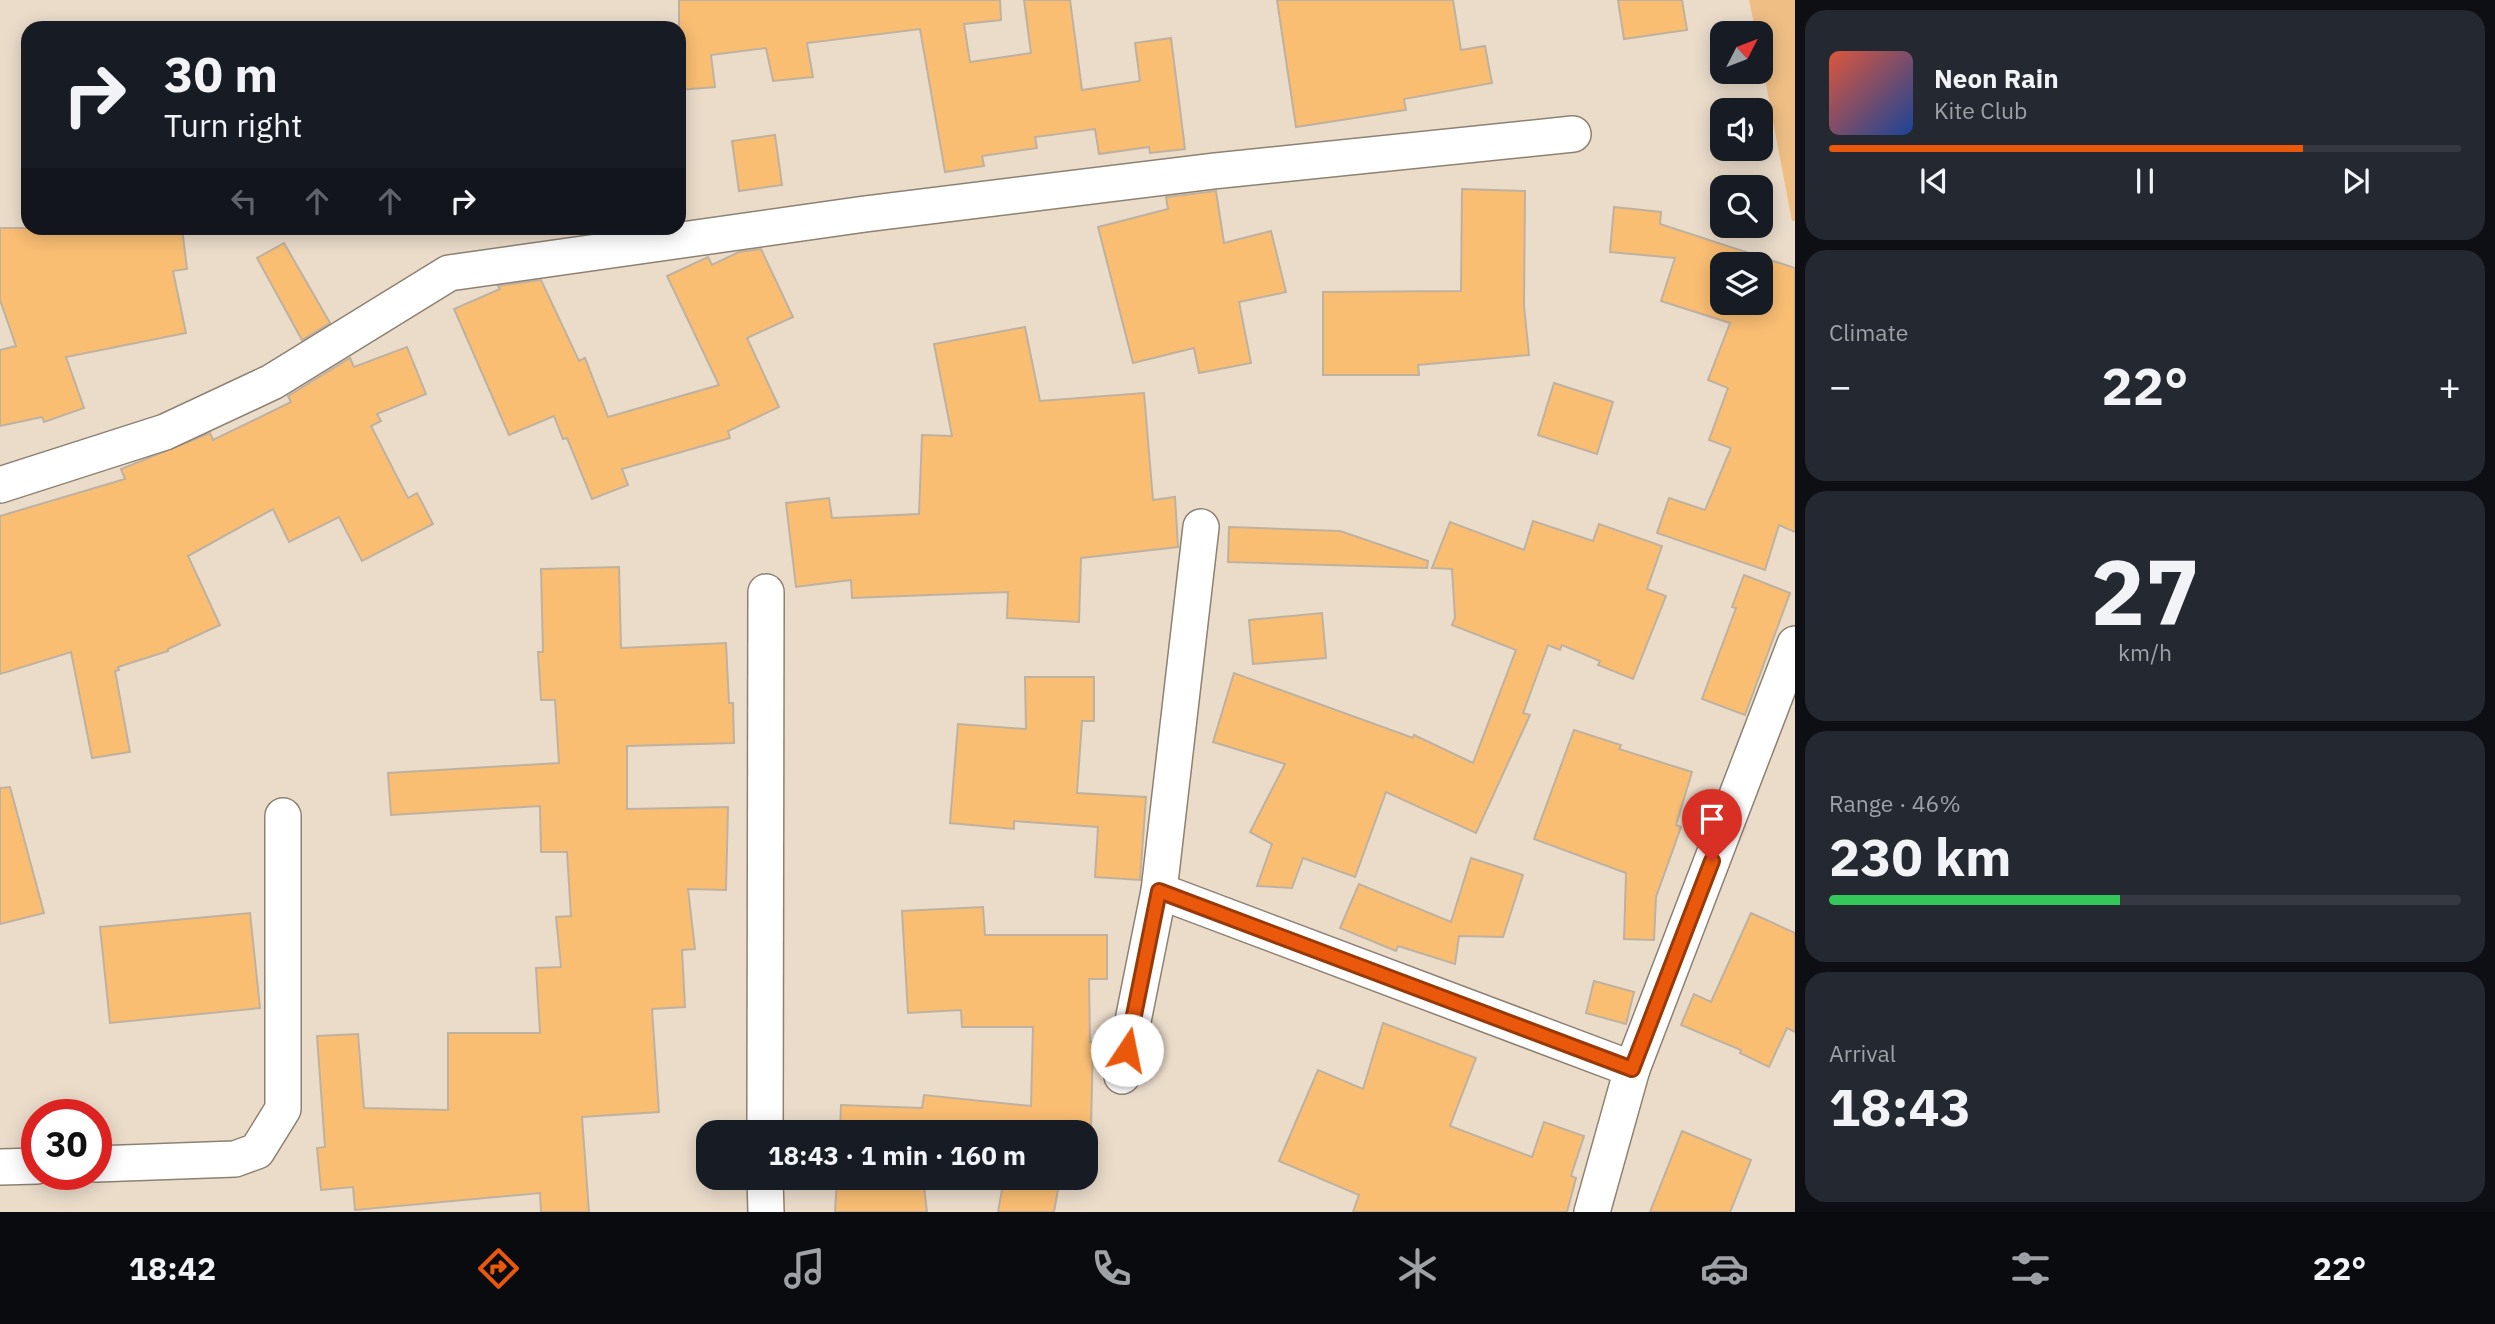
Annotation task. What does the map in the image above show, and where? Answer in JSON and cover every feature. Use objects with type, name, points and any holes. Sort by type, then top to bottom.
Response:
[{"type":"street","points":[[0,485],[165,432],[272,382],[449,272],[864,214],[1214,171],[1573,134]]},
{"type":"street","points":[[1122,1076],[1159,891],[1201,527]]},
{"type":"street","points":[[765,1120],[766,592]]},
{"type":"street","points":[[1592,1212],[1632,1069],[1795,644]]},
{"type":"street","points":[[112,1163],[235,1159],[257,1151],[284,1109],[282,816]]},
{"type":"street","points":[[1159,891],[1632,1069]]},
{"type":"street","points":[[0,1167],[21,1166]]},
{"type":"street","points":[[765,1190],[766,1212]]},
{"type":"shaded area","points":[[1749,0],[1795,0],[1795,221],[1792,221],[1773,121],[1773,98],[1769,98],[1766,84],[1773,84],[1773,21],[1753,21]]},
{"type":"building","points":[[679,0],[1000,0],[1001,20],[964,24],[970,62],[1031,53],[1024,0],[1070,0],[1082,90],[1140,81],[1135,43],[1171,38],[1185,149],[1150,153],[1149,147],[1099,154],[1095,129],[1035,137],[1037,148],[982,156],[984,166],[945,172],[920,29],[807,43],[813,77],[773,81],[766,48],[711,55],[715,87],[686,89],[686,21],[679,21]]},
{"type":"building","points":[[1277,0],[1453,0],[1461,50],[1485,46],[1492,83],[1404,99],[1406,110],[1296,127]]},
{"type":"building","points":[[1618,0],[1682,0],[1687,30],[1624,39]]},
{"type":"building","points":[[775,135],[782,185],[739,191],[732,141]]},
{"type":"building","points":[[1462,189],[1525,191],[1524,306],[1529,355],[1418,365],[1419,375],[1323,375],[1323,292],[1461,291]]},
{"type":"building","points":[[1216,191],[1224,243],[1271,231],[1286,292],[1239,302],[1251,363],[1199,373],[1194,348],[1133,363],[1098,227],[1168,209],[1166,197]]},
{"type":"building","points":[[1614,207],[1661,212],[1660,224],[1746,252],[1710,252],[1710,315],[1773,315],[1773,261],[1795,268],[1795,532],[1779,525],[1765,570],[1657,533],[1669,498],[1705,510],[1731,448],[1709,440],[1728,388],[1708,380],[1730,323],[1661,301],[1675,258],[1610,252]]},
{"type":"building","points":[[0,228],[21,228],[21,235],[183,235],[187,269],[173,271],[186,333],[66,357],[84,408],[44,422],[42,417],[0,426],[0,350],[16,346],[0,300]]},
{"type":"building","points":[[284,243],[330,323],[302,340],[257,258]]},
{"type":"building","points":[[761,249],[793,317],[747,338],[779,407],[728,431],[730,438],[622,469],[628,485],[592,499],[567,438],[563,439],[554,416],[509,435],[454,309],[500,289],[498,286],[541,280],[579,361],[585,358],[608,417],[719,385],[667,276],[708,257],[712,265],[739,252]]},
{"type":"building","points":[[1025,327],[1040,401],[1144,393],[1153,500],[1175,497],[1178,547],[1081,558],[1079,622],[1007,618],[1008,592],[852,598],[851,580],[796,587],[786,503],[829,498],[832,518],[919,514],[922,435],[952,436],[934,344]]},
{"type":"building","points":[[407,347],[426,394],[377,414],[381,421],[371,426],[408,498],[417,493],[433,524],[362,561],[339,517],[289,542],[273,509],[188,556],[220,625],[168,651],[118,667],[119,670],[115,671],[130,752],[92,758],[71,652],[0,674],[0,516],[125,479],[121,469],[210,433],[213,440],[291,402],[288,396],[350,358],[354,367]]},
{"type":"building","points":[[1554,383],[1613,402],[1597,454],[1538,435]]},
{"type":"building","points":[[1533,521],[1593,541],[1599,524],[1662,546],[1647,589],[1666,596],[1633,679],[1598,665],[1600,661],[1562,645],[1560,650],[1548,645],[1523,713],[1530,715],[1476,833],[1386,792],[1355,877],[1303,858],[1292,888],[1257,886],[1272,844],[1250,832],[1285,764],[1213,742],[1234,673],[1413,738],[1414,735],[1473,763],[1516,650],[1452,625],[1455,618],[1452,569],[1432,568],[1450,522],[1524,550]]},
{"type":"building","points":[[1229,527],[1340,531],[1428,561],[1427,568],[1228,562]]},
{"type":"building","points":[[619,567],[621,648],[726,643],[729,703],[733,703],[734,743],[627,746],[627,809],[728,807],[726,890],[688,889],[695,949],[682,950],[685,1007],[652,1009],[659,1112],[582,1117],[589,1212],[541,1212],[540,1193],[355,1210],[353,1187],[321,1190],[317,1148],[325,1147],[317,1036],[358,1034],[364,1108],[448,1110],[448,1033],[540,1033],[536,968],[561,967],[556,917],[571,916],[567,852],[541,852],[540,806],[391,815],[388,773],[559,763],[555,700],[541,700],[538,652],[543,652],[541,569]]},
{"type":"building","points":[[1744,575],[1790,593],[1745,715],[1702,699],[1736,608],[1732,607]]},
{"type":"building","points":[[1322,613],[1326,658],[1253,664],[1249,620]]},
{"type":"building","points":[[1025,677],[1094,677],[1094,721],[1082,721],[1077,793],[1146,797],[1140,880],[1095,877],[1098,827],[1014,821],[1014,829],[950,823],[958,724],[1026,729]]},
{"type":"building","points":[[1574,730],[1621,745],[1619,749],[1692,772],[1676,825],[1681,827],[1656,897],[1654,940],[1624,939],[1626,873],[1534,839]]},
{"type":"building","points":[[10,787],[44,913],[0,924],[0,788]]},
{"type":"building","points":[[1471,858],[1523,875],[1503,937],[1459,936],[1455,964],[1398,946],[1396,951],[1340,928],[1359,884],[1451,922]]},
{"type":"building","points":[[983,907],[985,935],[1107,935],[1107,979],[1089,979],[1090,1042],[1093,1042],[1091,1120],[840,1120],[841,1105],[922,1108],[924,1095],[1031,1106],[1033,1027],[962,1027],[961,1010],[908,1013],[902,911]]},
{"type":"building","points":[[250,913],[260,1008],[110,1023],[100,927]]},
{"type":"building","points":[[1751,913],[1795,933],[1795,1032],[1787,1028],[1769,1067],[1740,1053],[1741,1050],[1681,1025],[1694,994],[1711,1002]]},
{"type":"building","points":[[1594,981],[1634,992],[1626,1024],[1586,1013]]},
{"type":"building","points":[[1383,1023],[1476,1058],[1450,1126],[1532,1157],[1544,1122],[1584,1136],[1571,1176],[1576,1178],[1567,1212],[1353,1212],[1359,1195],[1279,1161],[1318,1070],[1363,1089]]},
{"type":"building","points":[[1682,1131],[1751,1160],[1730,1212],[1650,1212]]},
{"type":"building","points":[[836,1190],[924,1190],[927,1212],[835,1212]]},
{"type":"building","points":[[1002,1190],[1058,1190],[1054,1212],[998,1212]]},
{"type":"route","points":[[1127,1050],[1159,891],[1632,1069],[1712,861]]}]
